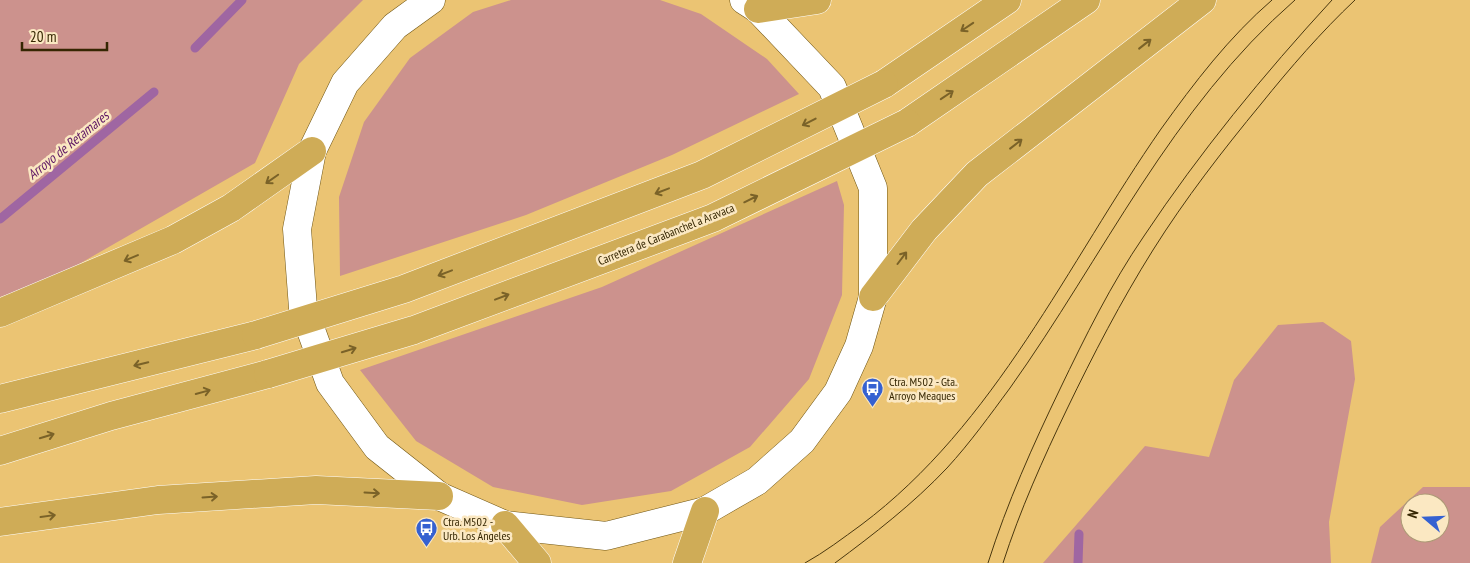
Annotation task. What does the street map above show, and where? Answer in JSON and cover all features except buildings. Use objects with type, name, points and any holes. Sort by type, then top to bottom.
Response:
[{"type":"highway","points":[[751,4],[817,0]]},
{"type":"highway","points":[[0,399],[256,334],[404,289],[702,175],[884,84],[1007,0]]},
{"type":"highway","name":"Carretera de Carabanchel a Aravaca","points":[[0,450],[111,416],[268,374],[414,330],[712,218],[907,123],[1086,0]]},
{"type":"highway","points":[[873,297],[924,230],[977,174],[1202,0]]},
{"type":"highway","points":[[0,313],[173,240],[231,208],[312,151]]},
{"type":"highway","points":[[0,522],[158,500],[316,490],[439,496]]},
{"type":"highway","points":[[687,563],[705,511]]},
{"type":"highway","points":[[505,525],[537,563]]},
{"type":"street","points":[[431,0],[395,26],[346,83],[312,151],[297,229],[303,308],[330,382],[377,447],[439,496],[505,525],[606,536],[705,511],[757,481],[802,441],[838,392],[859,346],[873,297],[873,188],[832,88],[751,4]]},
{"type":"shaded area","points":[[0,0],[363,0],[299,64],[255,163],[53,279],[0,297]]},
{"type":"shaded area","points":[[511,0],[660,0],[701,14],[767,59],[799,94],[672,155],[526,215],[340,276],[339,197],[364,122],[410,58],[473,12]]},
{"type":"shaded area","points":[[837,181],[844,205],[842,295],[809,379],[750,447],[671,491],[582,505],[493,487],[416,441],[360,370],[602,287]]},
{"type":"shaded area","points":[[1323,322],[1351,341],[1355,379],[1329,522],[1331,563],[1043,563],[1145,446],[1209,457],[1234,380],[1278,325]]},
{"type":"shaded area","points":[[1423,487],[1470,487],[1470,563],[1371,563],[1380,527],[1400,508],[1400,543],[1450,543],[1450,493],[1417,493]]},
{"type":"waterway","name":"Arroyo de Retamares","points":[[195,48],[242,0]]},
{"type":"waterway","name":"Arroyo de Retamares","points":[[0,219],[154,92]]},
{"type":"waterway","points":[[1078,563],[1079,534]]},
{"type":"tram line","points":[[805,563],[827,550],[861,525],[909,485],[952,440],[1026,340],[1173,112],[1241,29],[1272,0]]},
{"type":"tram line","points":[[835,563],[907,506],[964,449],[1010,388],[1044,338],[1175,135],[1211,88],[1251,42],[1295,0]]},
{"type":"tram line","points":[[988,563],[1012,496],[1040,431],[1069,369],[1120,273],[1165,205],[1210,144],[1257,85],[1332,0]]},
{"type":"tram line","points":[[1003,563],[1032,485],[1067,409],[1108,328],[1153,250],[1191,194],[1247,121],[1306,50],[1355,0]]},
{"type":"place","name":"Ctra. M502 - Gta. Arroyo Meaques","points":[[873,407]]},
{"type":"place","name":"Ctra. M502 - Urb. Los Ángeles","points":[[427,547]]}]
